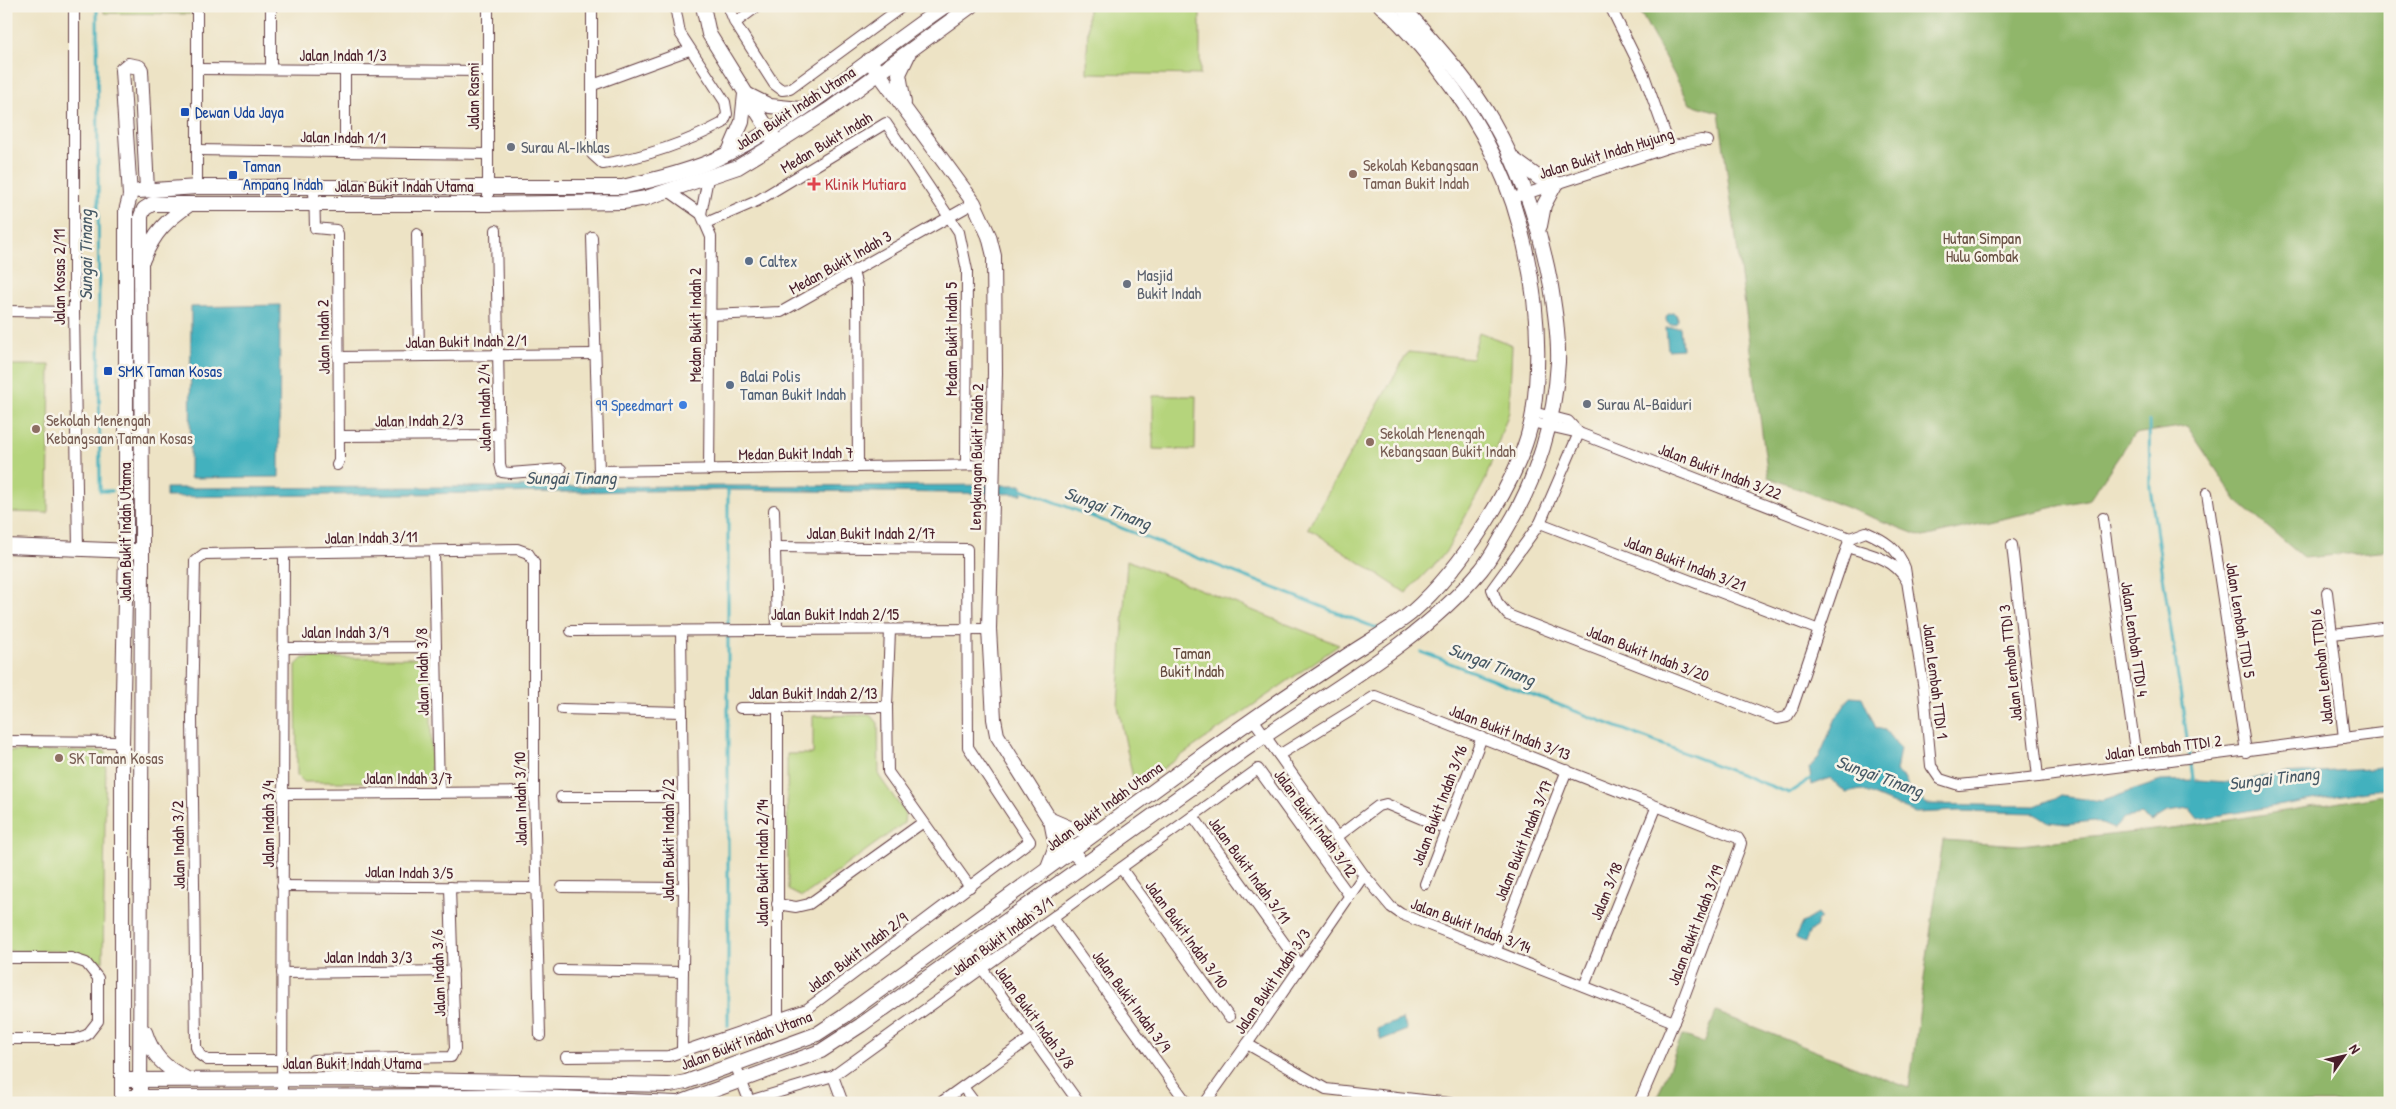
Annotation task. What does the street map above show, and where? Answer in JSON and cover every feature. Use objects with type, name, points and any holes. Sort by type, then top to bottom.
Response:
[{"type":"street","name":"Jalan Kosas 2/11","points":[[74,6],[74,312],[78,548]]},
{"type":"street","points":[[197,6],[198,187]]},
{"type":"street","points":[[271,6],[271,70]]},
{"type":"street","name":"Jalan Rasmi","points":[[488,6],[488,204]]},
{"type":"street","points":[[592,6],[592,154],[602,164],[617,162],[698,136],[723,123],[727,114],[724,102],[689,50],[680,33],[675,6]]},
{"type":"street","points":[[703,6],[709,34],[777,143]]},
{"type":"street","points":[[728,6],[735,23],[774,84],[782,90],[790,89],[903,6]]},
{"type":"street","points":[[735,23],[758,6]]},
{"type":"street","name":"Jalan Bukit Indah Utama","points":[[130,196],[138,191],[198,187],[488,186],[622,188],[663,178],[728,153],[800,109],[945,6]]},
{"type":"street","name":"Jalan Bukit Indah Utama","points":[[140,1100],[141,216],[144,208],[152,204],[623,202],[708,178],[738,167],[859,88],[971,6]]},
{"type":"street","name":"Jalan Bukit Indah Utama","points":[[122,1080],[360,1079],[670,1085],[686,1082],[817,1034],[1253,718],[1410,614],[1443,580],[1470,547],[1502,495],[1524,446],[1532,417],[1537,320],[1526,249],[1513,198],[1500,166],[1479,126],[1431,59],[1391,14],[1381,6]]},
{"type":"street","name":"Jalan Bukit Indah Utama","points":[[147,190],[141,70],[139,67],[128,65],[122,70],[130,196],[126,211],[126,550],[122,742],[122,1100],[282,1096],[361,1099],[513,1096],[678,1103],[821,1051],[861,1025],[1265,735],[1422,628],[1483,568],[1520,507],[1540,457],[1549,421],[1558,362],[1556,317],[1540,229],[1512,159],[1491,119],[1468,86],[1402,6]]},
{"type":"street","points":[[1610,6],[1644,75],[1670,147]]},
{"type":"street","points":[[593,85],[689,50]]},
{"type":"street","points":[[905,111],[898,74],[911,50]]},
{"type":"street","name":"Lengkungan Bukit Indah 2","points":[[868,60],[974,203],[989,236],[994,256],[995,373],[989,629],[997,735],[1050,820],[1084,865]]},
{"type":"street","name":"Jalan Indah 1/3","points":[[197,69],[488,71]]},
{"type":"street","points":[[345,70],[345,152]]},
{"type":"street","points":[[859,88],[872,88],[888,93],[905,111]]},
{"type":"street","points":[[745,94],[770,106],[800,109]]},
{"type":"street","points":[[728,153],[742,122],[745,94]]},
{"type":"street","name":"Medan Bukit Indah","points":[[703,218],[758,201],[886,123],[950,217]]},
{"type":"street","name":"Jalan Bukit Indah Hujung","points":[[1513,198],[1670,147],[1702,140],[1708,141]]},
{"type":"street","name":"Jalan Indah 1/1","points":[[197,150],[488,154]]},
{"type":"street","points":[[1512,159],[1539,178],[1556,183],[1544,206],[1540,229]]},
{"type":"street","name":"Medan Bukit Indah 2","points":[[708,178],[703,218],[711,237],[709,470]]},
{"type":"street","points":[[314,188],[314,203]]},
{"type":"street","points":[[667,190],[703,218]]},
{"type":"street","name":"Jalan Indah 2","points":[[314,203],[315,228],[330,228],[338,234],[337,466]]},
{"type":"street","name":"Medan Bukit Indah 3","points":[[710,315],[781,312],[974,203]]},
{"type":"street","points":[[141,263],[153,236],[172,217],[190,204]]},
{"type":"street","name":"Medan Bukit Indah 5","points":[[950,217],[960,232],[967,270],[966,465]]},
{"type":"street","name":"Jalan Indah 2/4","points":[[496,230],[499,434],[502,472],[562,469]]},
{"type":"street","points":[[417,234],[419,356]]},
{"type":"street","points":[[592,237],[594,354]]},
{"type":"street","points":[[853,272],[857,286],[858,467]]},
{"type":"street","points":[[6,312],[74,312]]},
{"type":"street","name":"Medan Bukit Indah 7","points":[[594,354],[599,471],[993,465]]},
{"type":"street","name":"Jalan Bukit Indah 2/1","points":[[338,357],[594,354]]},
{"type":"street","name":"Jalan Bukit Indah 3/22","points":[[1532,417],[1549,421],[1568,421],[1579,433],[1848,542]]},
{"type":"street","points":[[1540,523],[1579,433]]},
{"type":"street","name":"Jalan Indah 2/3","points":[[338,436],[499,434]]},
{"type":"street","name":"Jalan Lembah TTDI 5","points":[[2207,493],[2246,752]]},
{"type":"street","points":[[774,510],[777,629]]},
{"type":"street","name":"Jalan Lembah TTDI 4","points":[[2103,518],[2137,765]]},
{"type":"street","name":"Jalan Bukit Indah 3/20","points":[[1540,523],[1492,589],[1496,602],[1508,615],[1777,719],[1787,717],[1792,709],[1819,630]]},
{"type":"street","name":"Jalan Bukit Indah 3/21","points":[[1540,523],[1819,630]]},
{"type":"street","name":"Jalan Lembah TTDI 1","points":[[1848,542],[1866,532],[1890,545],[1903,562],[1908,583],[1924,690],[1930,766],[1940,780]]},
{"type":"street","points":[[1819,630],[1848,542],[1894,565],[1908,583]]},
{"type":"street","name":"Jalan Lembah TTDI 3","points":[[2012,545],[2038,777]]},
{"type":"street","points":[[6,546],[142,551]]},
{"type":"street","name":"Jalan Bukit Indah 2/17","points":[[776,547],[967,549],[967,628]]},
{"type":"street","name":"Jalan Indah 3/11","points":[[204,554],[434,552],[517,549],[528,553],[534,562]]},
{"type":"street","name":"Jalan Indah 3/8","points":[[434,552],[439,793]]},
{"type":"street","name":"Jalan Indah 3/4","points":[[282,1096],[284,553]]},
{"type":"street","name":"Jalan Indah 3/2","points":[[204,554],[195,561],[192,719],[196,1047],[200,1055],[207,1060],[282,1060]]},
{"type":"street","name":"Jalan Indah 3/10","points":[[534,562],[534,792],[540,1036]]},
{"type":"street","name":"Jalan Lembah TTDI 6","points":[[2327,592],[2344,738]]},
{"type":"street","points":[[2333,634],[2390,627]]},
{"type":"street","name":"Jalan Bukit Indah 2/9","points":[[566,1057],[668,1056],[807,1009],[1030,841],[968,747],[967,628]]},
{"type":"street","name":"Jalan Bukit Indah 2/15","points":[[571,631],[989,629]]},
{"type":"street","name":"Jalan Bukit Indah 2/2","points":[[681,630],[684,888],[682,1050]]},
{"type":"street","points":[[890,630],[887,707],[888,772],[922,823],[970,887]]},
{"type":"street","name":"Jalan Indah 3/9","points":[[283,648],[436,647]]},
{"type":"street","name":"Jalan Bukit Indah 3/13","points":[[1279,755],[1375,696],[1567,770],[1656,808],[1738,838]]},
{"type":"street","name":"Jalan Bukit Indah 2/13","points":[[740,708],[887,707]]},
{"type":"street","name":"Jalan Bukit Indah 2/14","points":[[778,708],[778,1018]]},
{"type":"street","points":[[562,709],[682,712]]},
{"type":"street","name":"Jalan Bukit Indah 3/14","points":[[1253,718],[1364,875],[1391,906],[1401,914],[1674,1022]]},
{"type":"street","name":"Jalan Lembah TTDI 2","points":[[1940,780],[1959,785],[2038,777],[2246,752],[2390,732]]},
{"type":"street","name":"Jalan Bukit Indah 3/16","points":[[1425,884],[1482,737]]},
{"type":"street","points":[[6,741],[122,742]]},
{"type":"street","name":"Jalan Bukit Indah 3/1","points":[[750,1102],[833,1076],[1258,769]]},
{"type":"street","name":"Jalan Bukit Indah 3/12","points":[[1258,769],[1349,895]]},
{"type":"street","name":"Jalan Bukit Indah 3/17","points":[[1496,950],[1567,770]]},
{"type":"street","name":"Jalan Indah 3/7","points":[[283,794],[534,792]]},
{"type":"street","points":[[561,797],[683,797]]},
{"type":"street","points":[[1337,836],[1378,806],[1386,804],[1446,828]]},
{"type":"street","name":"Jalan 3/18","points":[[1584,986],[1656,808]]},
{"type":"street","name":"Jalan Bukit Indah 3/11","points":[[1192,816],[1300,965]]},
{"type":"street","points":[[1050,820],[1072,830],[1099,831]]},
{"type":"street","points":[[1048,868],[1056,846],[1055,832],[1050,820]]},
{"type":"street","points":[[777,904],[796,908],[809,904],[922,823]]},
{"type":"street","name":"Jalan Bukit Indah 3/19","points":[[1639,1103],[1674,1022],[1740,847],[1741,842],[1738,838]]},
{"type":"street","name":"Jalan Bukit Indah 3/10","points":[[1121,868],[1229,1017]]},
{"type":"street","name":"Jalan Bukit Indah 3/3","points":[[1205,1103],[1248,1044],[1300,965],[1364,875]]},
{"type":"street","name":"Jalan Indah 3/5","points":[[282,886],[536,888]]},
{"type":"street","name":"Jalan Indah 3/6","points":[[313,1060],[451,1058],[455,1049],[450,887]]},
{"type":"street","points":[[562,887],[684,888]]},
{"type":"street","name":"Jalan Bukit Indah 3/9","points":[[1053,918],[1187,1103]]},
{"type":"street","name":"Jalan Bukit Indah 3/8","points":[[968,949],[1079,1103]]},
{"type":"street","points":[[6,958],[71,958],[86,963],[98,978],[98,1021],[87,1034],[75,1039],[6,1039]]},
{"type":"street","points":[[559,970],[684,972]]},
{"type":"street","name":"Jalan Indah 3/3","points":[[282,973],[453,971]]},
{"type":"street","points":[[141,1022],[150,1049],[168,1069],[189,1080]]},
{"type":"street","points":[[940,1103],[1032,1038]]},
{"type":"street","points":[[1248,1044],[1326,1089],[1450,1103]]},
{"type":"street","points":[[735,1064],[750,1102]]},
{"type":"street","points":[[833,1076],[843,1103]]},
{"type":"street","points":[[360,1079],[361,1099]]},
{"type":"street","points":[[963,1086],[974,1103]]},
{"type":"green space","points":[[104,6],[190,6],[190,14],[104,13]]},
{"type":"green space","points":[[1088,6],[1200,6],[1200,75],[1087,73]]},
{"type":"green space","name":"Hutan Simpan Hulu Gombak","points":[[1637,6],[2390,6],[2390,550],[2304,558],[2237,501],[2187,426],[2134,434],[2090,499],[1923,537],[1768,477],[1719,112],[1690,104]]},
{"type":"green space","points":[[1479,332],[1512,345],[1509,412],[1484,483],[1445,553],[1406,593],[1308,528],[1408,352],[1472,358]]},
{"type":"green space","points":[[6,365],[50,365],[48,513],[6,512]]},
{"type":"green space","points":[[1153,396],[1196,396],[1195,450],[1153,449]]},
{"type":"green space","name":"Taman Bukit Indah","points":[[1127,560],[1339,645],[1135,788],[1118,706]]},
{"type":"green space","points":[[303,658],[424,658],[431,665],[431,775],[424,782],[304,782],[297,775],[296,665]]},
{"type":"green space","points":[[871,715],[878,723],[879,776],[905,813],[904,823],[802,897],[788,890],[787,754],[813,754],[813,716]]},
{"type":"green space","points":[[6,751],[106,751],[103,962],[71,951],[6,951]]},
{"type":"green space","points":[[2390,794],[2390,1103],[1655,1103],[1682,1035],[1704,1043],[1716,1012],[1909,1088],[1943,840],[2020,845],[2198,825]]},
{"type":"water","points":[[280,305],[279,477],[190,478],[191,307]]},
{"type":"water","points":[[1672,313],[1678,319],[1672,325],[1666,319]]},
{"type":"water","points":[[1680,327],[1682,349],[1668,350],[1666,328]]},
{"type":"water","points":[[1022,485],[1022,494],[728,490],[166,497],[166,488]]},
{"type":"water","points":[[1851,696],[1862,697],[1876,728],[1885,730],[1900,749],[1896,772],[1904,778],[1910,790],[1927,804],[2035,806],[2060,796],[2102,801],[2161,781],[2198,780],[2240,783],[2266,775],[2370,769],[2390,765],[2390,787],[2198,819],[2190,809],[2167,812],[2151,822],[2141,815],[2124,818],[2114,829],[2094,821],[2066,824],[2049,822],[2035,813],[1959,811],[1915,813],[1861,790],[1846,793],[1830,778],[1812,785],[1809,768],[1819,757],[1836,718]]},
{"type":"water","points":[[1817,914],[1821,919],[1817,921],[1817,926],[1810,931],[1805,942],[1795,938],[1802,923]]},
{"type":"water","points":[[1403,1019],[1407,1030],[1381,1040],[1377,1029]]},
{"type":"waterway","name":"Sungai Tinang","points":[[97,6],[100,491],[112,491]]},
{"type":"waterway","points":[[2149,421],[2150,488],[2194,785]]},
{"type":"waterway","name":"Sungai Tinang","points":[[1022,489],[1379,629]]},
{"type":"waterway","points":[[728,490],[728,1026]]},
{"type":"waterway","name":"Sungai Tinang","points":[[1421,652],[1789,793],[1813,777]]},
{"type":"place","name":"Dewan Uda Jaya","points":[[185,112]]},
{"type":"place","name":"Surau Al-Ikhlas","points":[[511,147]]},
{"type":"place","name":"Sekolah Kebangsaan Taman Bukit Indah","points":[[1353,174]]},
{"type":"place","name":"Taman Ampang Indah","points":[[233,175]]},
{"type":"place","name":"Klinik Mutiara","points":[[814,184]]},
{"type":"place","name":"Caltex","points":[[749,261]]},
{"type":"place","name":"Masjid Bukit Indah","points":[[1127,284]]},
{"type":"place","name":"SMK Taman Kosas","points":[[108,371]]},
{"type":"place","name":"Balai Polis Taman Bukit Indah","points":[[730,385]]},
{"type":"place","name":"Surau Al-Baiduri","points":[[1587,404]]},
{"type":"place","name":"99 Speedmart","points":[[683,405]]},
{"type":"place","name":"Sekolah Menengah Kebangsaan Taman Kosas","points":[[36,429]]},
{"type":"place","name":"Sekolah Menengah Kebangsaan Bukit Indah","points":[[1370,442]]},
{"type":"place","name":"SK Taman Kosas","points":[[59,758]]}]
